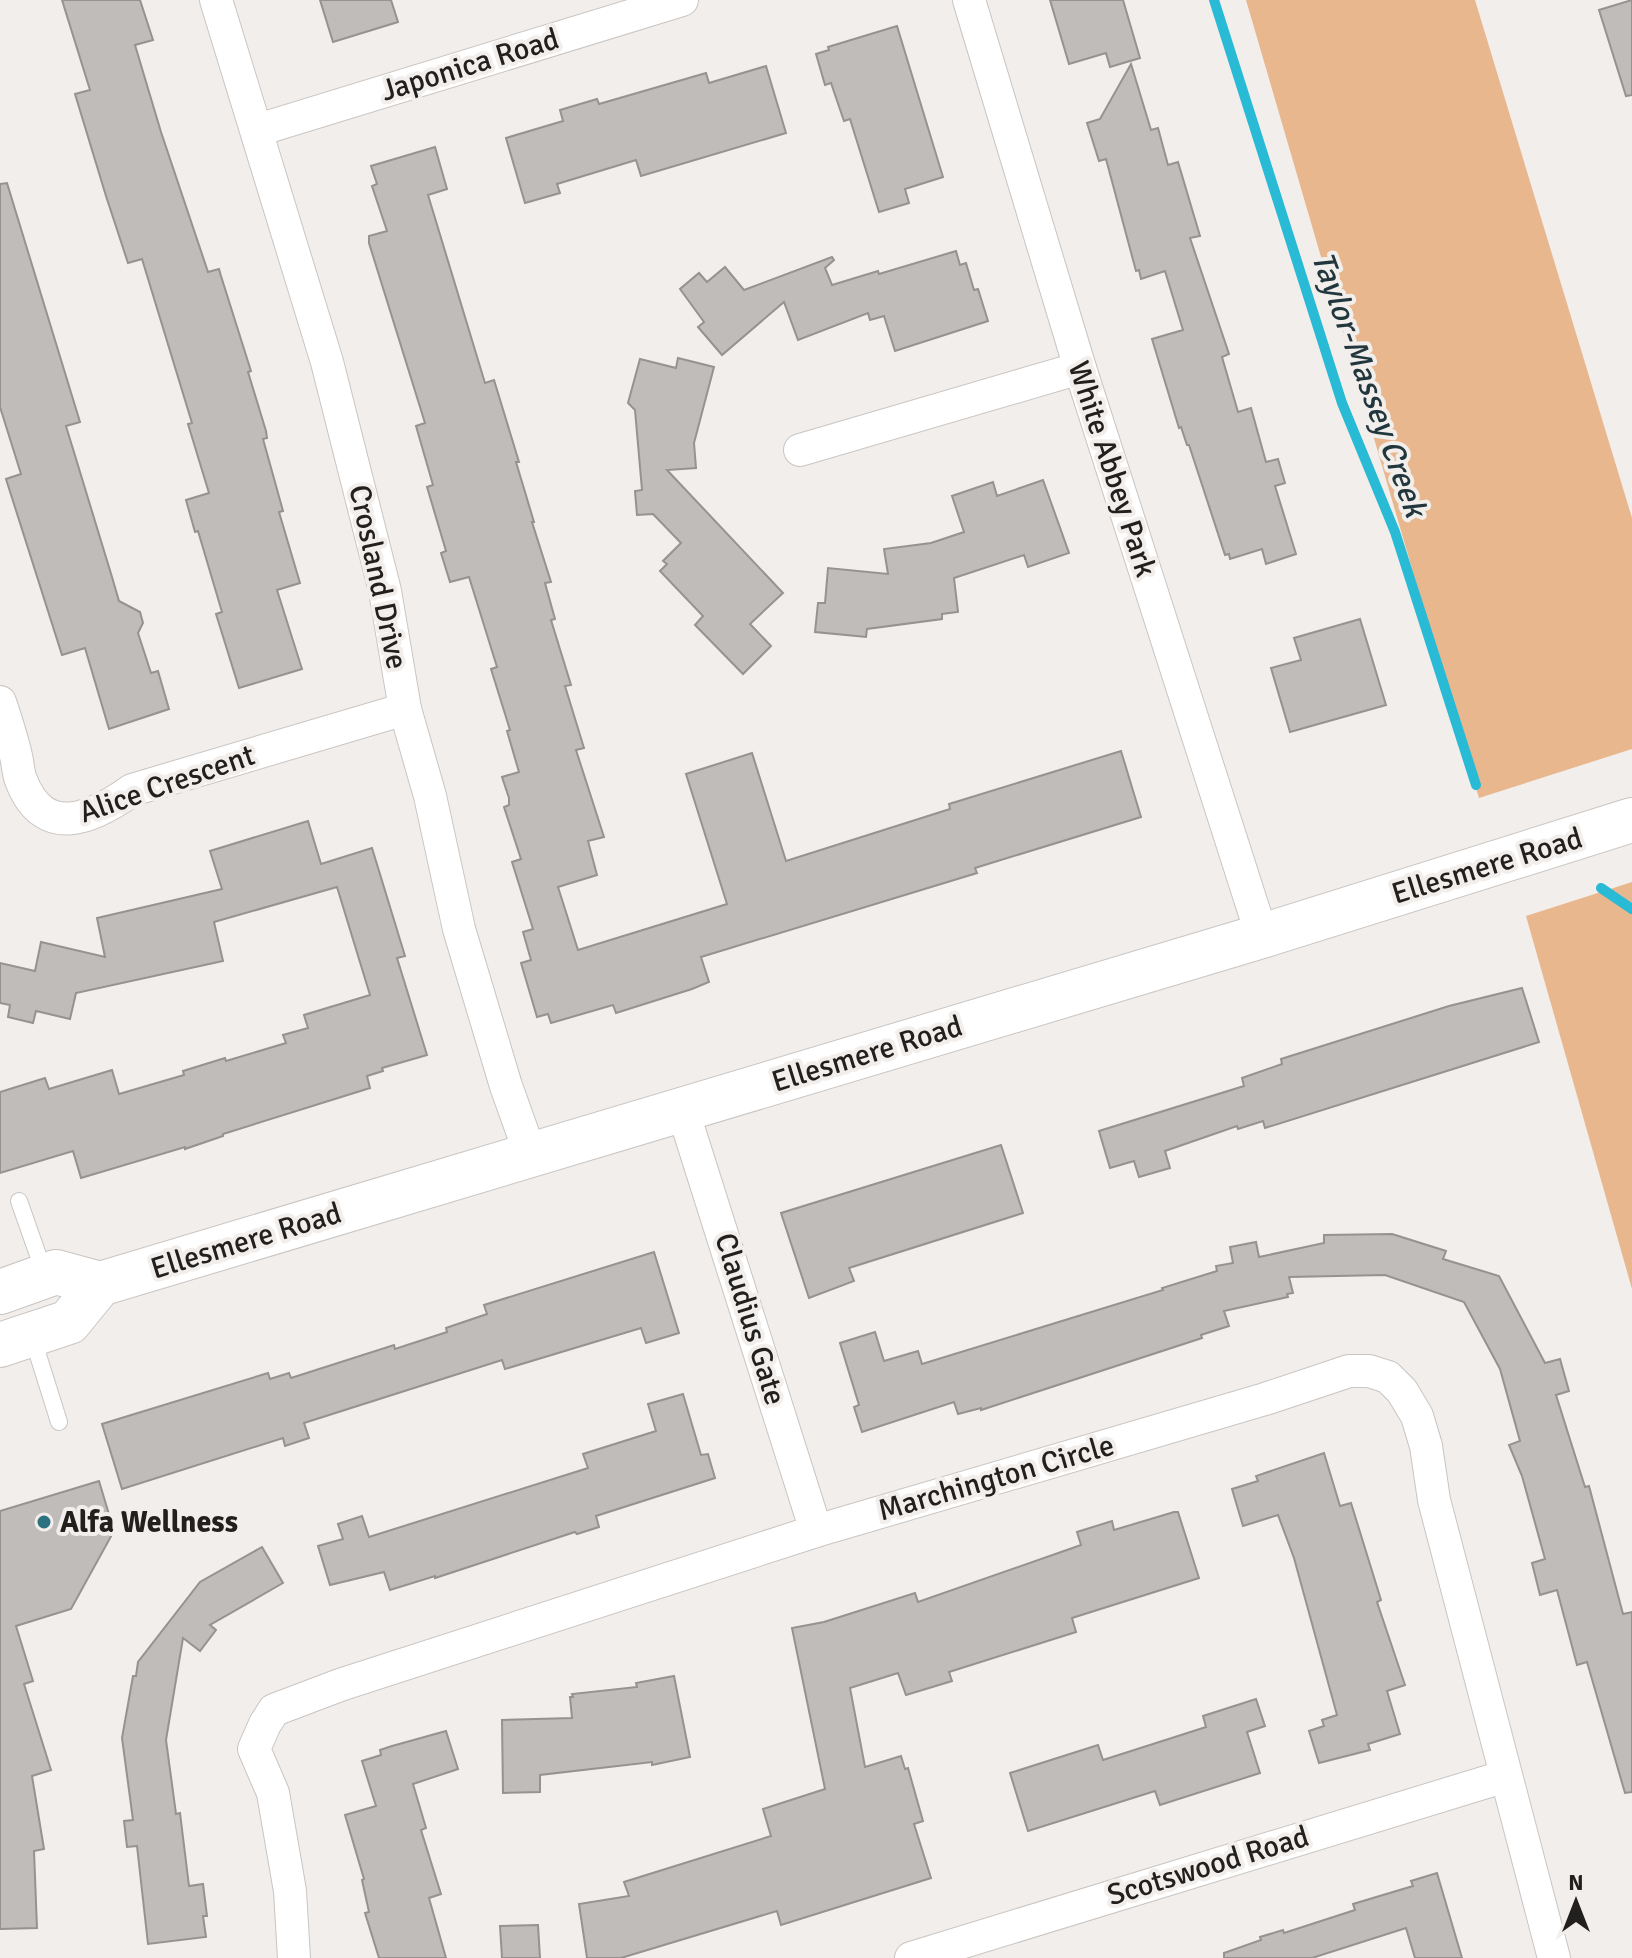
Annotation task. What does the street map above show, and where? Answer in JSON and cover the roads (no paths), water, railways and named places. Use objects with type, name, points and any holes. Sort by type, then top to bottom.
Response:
[{"type":"main road","name":"Ellesmere Road","points":[[100,1284],[1262,936],[1632,820]]},
{"type":"main road","points":[[0,1292],[56,1272],[100,1284],[69,1322],[16,1340]]},
{"type":"street","name":"Crosland Drive","points":[[216,0],[327,362],[385,591],[405,709],[430,796],[459,929],[531,1156]]},
{"type":"street","name":"Japonica Road","points":[[258,130],[682,0]]},
{"type":"street","name":"White Abbey Park","points":[[969,0],[1080,368],[1262,936]]},
{"type":"street","points":[[800,450],[1080,368]]},
{"type":"street","name":"Alice Crescent","points":[[0,702],[20,778],[30,798],[44,813],[64,818],[83,818],[113,804],[132,790],[405,709]]},
{"type":"street","name":"Claudius Gate","points":[[682,1108],[816,1531]]},
{"type":"street","name":"Marchington Circle","points":[[294,1958],[290,1891],[273,1793],[254,1749],[274,1710],[340,1685],[816,1531],[1265,1399],[1349,1371],[1369,1371],[1388,1377],[1402,1391],[1417,1416],[1426,1446],[1434,1500],[1554,1958]]},
{"type":"street","name":"Scotswood Road","points":[[911,1958],[1506,1776]]},
{"type":"lane","points":[[19,1201],[45,1276]]},
{"type":"lane","points":[[16,1340],[59,1422]]},
{"type":"waterway","name":"Taylor-Massey Creek","points":[[1214,0],[1342,403],[1395,532],[1476,785]]},
{"type":"waterway","name":"Taylor-Massey Creek","points":[[1601,888],[1632,909]]},
{"type":"place","name":"Alfa Wellness","points":[[44,1522]]}]
